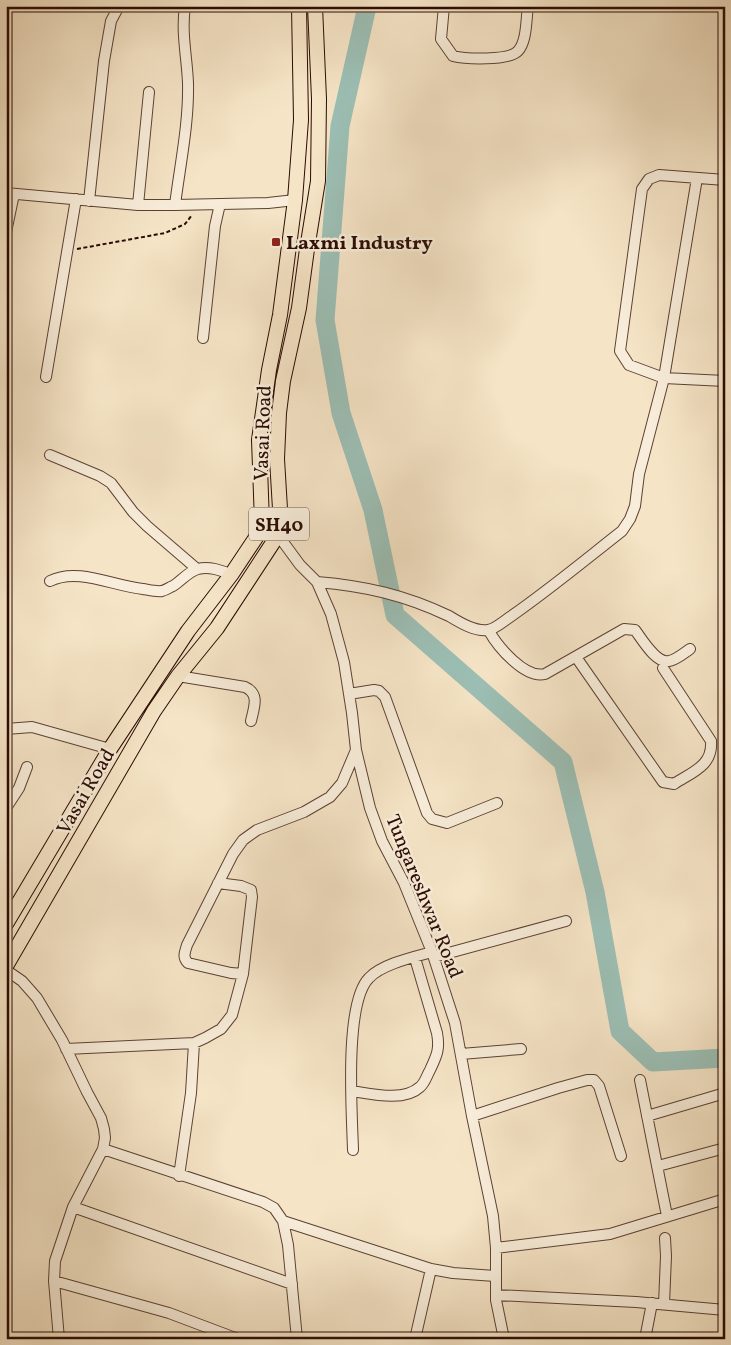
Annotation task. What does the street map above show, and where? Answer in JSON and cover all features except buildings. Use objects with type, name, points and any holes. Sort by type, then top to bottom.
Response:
[{"type":"main road","name":"Vasai Road","points":[[6,924],[110,750],[188,631],[231,575],[257,536],[262,520],[260,440],[269,370],[280,315],[295,200],[301,120],[299,6]]},
{"type":"main road","name":"Vasai Road","points":[[6,966],[154,711],[178,676],[217,628],[278,535],[280,510],[277,459],[279,413],[283,380],[300,308],[318,181],[319,99],[315,6]]},
{"type":"street","points":[[89,200],[104,61],[111,21],[119,6]]},
{"type":"street","points":[[175,205],[188,106],[183,22],[184,6]]},
{"type":"street","points":[[444,6],[441,39],[453,56],[463,58],[502,57],[512,55],[518,51],[524,38],[528,6]]},
{"type":"street","points":[[138,205],[149,92]]},
{"type":"street","points":[[725,180],[659,175],[649,179],[642,189],[620,351],[629,365],[664,378],[725,382]]},
{"type":"street","points":[[317,582],[368,588],[420,602],[468,626],[480,630],[489,630],[530,603],[622,531],[630,519],[635,506],[639,474],[664,378],[697,178]]},
{"type":"street","points":[[6,232],[10,194],[138,205],[220,204],[295,200]]},
{"type":"street","points":[[46,378],[76,199]]},
{"type":"street","points":[[203,338],[215,226],[220,204]]},
{"type":"street","points":[[50,455],[100,476],[111,483],[133,512],[147,526],[197,568]]},
{"type":"street","name":"Tungareshwar Road","points":[[262,520],[278,535],[300,566],[317,582],[331,614],[344,662],[356,750],[370,808],[382,841],[404,883],[433,955],[455,1023],[493,1216],[496,1248],[496,1295],[504,1339]]},
{"type":"street","points":[[50,581],[58,577],[70,576],[92,578],[128,587],[163,591],[179,582],[197,568],[212,568],[231,575]]},
{"type":"street","points":[[489,630],[495,642],[506,654],[531,674],[545,674],[624,629],[635,630],[657,659],[663,661],[669,661],[690,649]]},
{"type":"street","points":[[576,657],[663,782],[674,784],[705,764],[712,750],[711,741],[663,668]]},
{"type":"street","points":[[178,676],[245,686],[251,690],[256,700],[251,721]]},
{"type":"street","points":[[349,694],[374,690],[379,691],[385,696],[427,813],[432,819],[447,823],[496,803]]},
{"type":"street","points":[[6,729],[32,728],[110,750]]},
{"type":"street","points":[[243,974],[188,963],[185,960],[184,954],[187,945],[218,883],[233,854],[243,840],[257,830],[304,812],[330,797],[342,783],[356,750]]},
{"type":"street","points":[[6,808],[19,788],[27,767]]},
{"type":"street","points":[[66,1049],[194,1043],[221,1029],[232,1015],[243,974],[252,897],[251,890],[241,886],[218,883]]},
{"type":"street","points":[[353,1150],[353,1022],[361,990],[369,978],[383,968],[415,958],[566,921]]},
{"type":"street","points":[[352,1091],[371,1094],[410,1094],[421,1086],[438,1054],[437,1033],[415,958]]},
{"type":"street","points":[[6,970],[22,981],[37,998],[102,1118],[105,1138],[103,1149],[73,1207],[55,1261],[54,1281],[59,1339]]},
{"type":"street","points":[[179,1176],[191,1093],[194,1043]]},
{"type":"street","points":[[460,1054],[521,1050]]},
{"type":"street","points":[[472,1116],[558,1088],[586,1080],[594,1080],[599,1086],[621,1156]]},
{"type":"street","points":[[640,1080],[667,1216]]},
{"type":"street","points":[[648,1116],[725,1093]]},
{"type":"street","points":[[658,1166],[725,1148]]},
{"type":"street","points":[[103,1149],[179,1176],[263,1202],[274,1208],[283,1221],[288,1245],[297,1339]]},
{"type":"street","points":[[496,1248],[610,1234],[725,1198]]},
{"type":"street","points":[[73,1207],[292,1284]]},
{"type":"street","points":[[283,1221],[431,1270],[453,1274],[495,1276]]},
{"type":"street","points":[[664,1304],[665,1238]]},
{"type":"street","points":[[415,1339],[431,1270]]},
{"type":"street","points":[[54,1281],[168,1313],[238,1339]]},
{"type":"street","points":[[496,1295],[652,1303],[725,1310]]},
{"type":"street","points":[[645,1339],[652,1303]]},
{"type":"path","points":[[68,250],[165,233],[185,224],[202,204]]},
{"type":"waterway","points":[[366,6],[340,126],[325,320],[341,413],[373,510],[395,615],[563,762],[595,892],[620,1031],[653,1062],[725,1058]]},
{"type":"place","name":"Laxmi Industry","points":[[276,242]]}]
